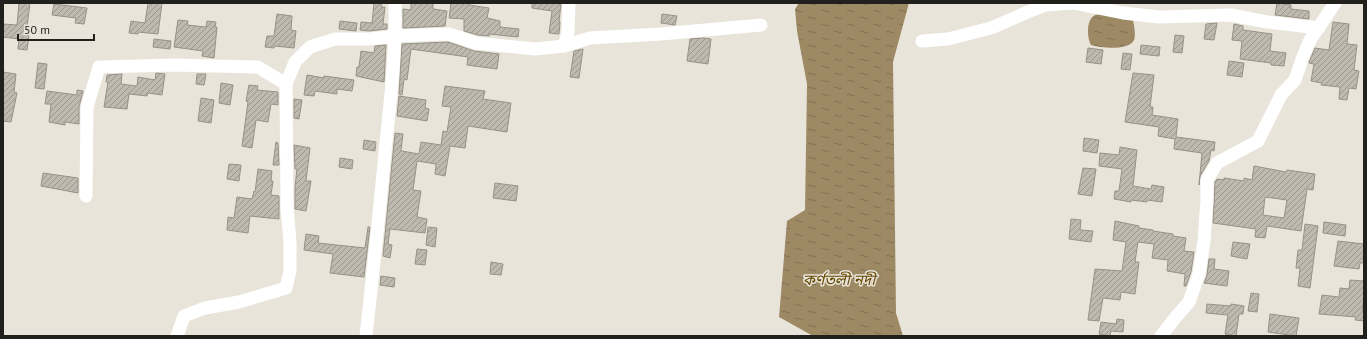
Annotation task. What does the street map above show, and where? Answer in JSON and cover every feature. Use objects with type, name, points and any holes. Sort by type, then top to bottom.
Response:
[{"type":"street","points":[[366,336],[378,233],[396,36],[396,3]]},
{"type":"street","points":[[564,46],[568,32],[569,3]]},
{"type":"street","points":[[922,41],[948,39],[991,28],[1030,10],[1046,5],[1073,3],[1123,13],[1159,17],[1230,15],[1267,22],[1319,28]]},
{"type":"street","points":[[1162,336],[1189,302],[1199,274],[1204,241],[1207,180],[1217,164],[1258,141],[1281,95],[1295,80],[1310,40],[1335,3]]},
{"type":"street","points":[[177,336],[184,316],[204,308],[239,302],[286,288],[290,271],[290,256],[287,207],[286,84],[295,62],[310,47],[335,38],[368,39],[396,36],[449,34],[476,43],[535,49],[564,46],[590,38],[761,25]]},
{"type":"street","points":[[86,196],[87,108],[99,67],[174,64],[258,67],[286,84]]},
{"type":"water","name":"কর্ণতলী নদী","points":[[799,3],[909,3],[893,62],[896,313],[903,336],[813,336],[779,317],[787,221],[805,210],[807,84],[797,31],[795,9]]},
{"type":"water","points":[[1102,14],[1133,20],[1135,30],[1134,40],[1127,46],[1114,48],[1091,45],[1088,33],[1090,20],[1095,15]]},
{"type":"building","points":[[19,3],[30,3],[26,35],[29,36],[27,50],[18,49],[19,39],[3,37],[3,24],[17,25]]},
{"type":"building","points":[[148,3],[162,3],[158,34],[138,32],[138,34],[129,33],[131,21],[145,23]]},
{"type":"building","points":[[374,3],[382,3],[381,7],[385,7],[383,24],[387,24],[387,29],[369,31],[360,30],[361,22],[372,23]]},
{"type":"building","points":[[411,3],[433,3],[433,9],[447,11],[445,26],[403,28],[403,9],[411,10]]},
{"type":"building","points":[[451,3],[470,3],[469,5],[489,8],[487,18],[500,21],[500,27],[519,29],[518,37],[489,34],[489,36],[478,35],[464,31],[464,19],[449,18]]},
{"type":"building","points":[[532,3],[561,3],[559,34],[549,33],[552,11],[532,8]]},
{"type":"building","points":[[1277,3],[1291,5],[1291,9],[1309,11],[1309,19],[1275,15]]},
{"type":"building","points":[[54,4],[87,8],[84,24],[75,23],[76,18],[52,15]]},
{"type":"building","points":[[277,14],[292,16],[291,30],[296,31],[294,48],[275,46],[274,48],[265,47],[267,36],[274,36]]},
{"type":"building","points":[[662,14],[677,16],[675,25],[661,23]]},
{"type":"building","points":[[178,20],[188,21],[187,25],[206,27],[207,21],[216,22],[215,27],[217,27],[214,58],[202,56],[203,51],[174,47]]},
{"type":"building","points":[[340,21],[357,23],[356,31],[339,29]]},
{"type":"building","points":[[1333,22],[1349,24],[1347,44],[1357,45],[1354,70],[1359,71],[1356,89],[1349,88],[1347,100],[1339,99],[1340,87],[1321,85],[1322,83],[1311,81],[1314,64],[1309,62],[1315,48],[1329,50]]},
{"type":"building","points":[[1217,23],[1214,40],[1204,39],[1206,24]]},
{"type":"building","points":[[1234,24],[1243,26],[1243,30],[1272,34],[1270,51],[1286,53],[1284,66],[1240,59],[1242,41],[1232,40]]},
{"type":"building","points":[[1175,35],[1184,36],[1182,53],[1173,52]]},
{"type":"building","points":[[154,39],[171,41],[170,49],[153,47]]},
{"type":"building","points":[[690,39],[711,39],[708,64],[687,61]]},
{"type":"building","points":[[448,42],[474,51],[499,54],[497,69],[467,65],[468,57],[411,49],[407,80],[404,79],[402,95],[399,94],[402,44]]},
{"type":"building","points":[[386,45],[384,82],[356,76],[361,51],[374,53],[375,46]]},
{"type":"building","points":[[1141,45],[1160,47],[1159,56],[1140,54]]},
{"type":"building","points":[[1088,48],[1103,50],[1101,64],[1086,62]]},
{"type":"building","points":[[583,49],[579,78],[570,77],[574,51]]},
{"type":"building","points":[[1123,53],[1132,54],[1130,70],[1121,69]]},
{"type":"building","points":[[1229,61],[1244,63],[1242,77],[1227,75]]},
{"type":"building","points":[[38,63],[47,64],[44,89],[35,88]]},
{"type":"building","points":[[3,72],[16,74],[14,92],[17,93],[11,122],[3,121]]},
{"type":"building","points":[[156,73],[165,74],[162,95],[148,93],[147,96],[129,94],[127,109],[104,107],[108,82],[106,82],[107,75],[122,74],[121,84],[137,86],[138,77],[155,80]]},
{"type":"building","points":[[1133,73],[1154,75],[1150,107],[1153,107],[1152,115],[1178,119],[1176,137],[1215,142],[1214,151],[1211,150],[1209,161],[1200,176],[1199,185],[1202,153],[1174,149],[1175,139],[1158,136],[1159,127],[1125,122]]},
{"type":"building","points":[[197,74],[206,74],[204,85],[196,84]]},
{"type":"building","points":[[307,75],[354,80],[352,91],[337,89],[337,94],[315,91],[314,96],[304,95]]},
{"type":"building","points":[[221,83],[233,85],[230,105],[219,103]]},
{"type":"building","points":[[249,85],[258,86],[257,90],[278,92],[278,105],[271,104],[268,122],[256,120],[252,148],[242,146]]},
{"type":"building","points":[[445,86],[485,91],[483,99],[511,103],[507,132],[468,126],[465,148],[450,146],[445,176],[435,174],[436,164],[417,161],[413,190],[421,191],[417,217],[427,219],[425,233],[390,229],[388,244],[392,245],[390,258],[383,256],[395,133],[403,134],[402,151],[419,154],[421,142],[441,145],[443,131],[447,132],[451,107],[442,106]]},
{"type":"building","points":[[77,90],[83,91],[79,107],[79,124],[65,122],[65,125],[49,122],[51,104],[45,104],[47,91],[77,95]]},
{"type":"building","points":[[399,96],[426,100],[425,108],[429,109],[427,121],[397,116]]},
{"type":"building","points":[[201,98],[214,100],[211,123],[198,121]]},
{"type":"building","points":[[294,99],[302,100],[299,119],[294,118]]},
{"type":"building","points":[[1084,138],[1099,140],[1097,153],[1083,151]]},
{"type":"building","points":[[364,140],[376,142],[375,151],[363,149]]},
{"type":"building","points":[[276,142],[278,143],[279,165],[273,165]]},
{"type":"building","points":[[294,145],[310,148],[306,181],[311,181],[306,211],[295,209],[297,169],[295,169]]},
{"type":"building","points":[[1120,147],[1137,150],[1133,186],[1151,189],[1152,185],[1164,187],[1162,202],[1131,200],[1131,202],[1114,199],[1115,191],[1119,191],[1122,169],[1099,166],[1100,153],[1119,155]]},
{"type":"building","points":[[340,158],[353,160],[352,169],[339,167]]},
{"type":"building","points":[[229,164],[241,165],[239,181],[227,179]]},
{"type":"building","points":[[1254,166],[1286,172],[1287,170],[1315,174],[1313,190],[1307,189],[1301,231],[1267,226],[1265,238],[1255,237],[1256,229],[1213,223],[1215,182],[1217,179],[1224,180],[1224,178],[1244,181],[1244,178],[1252,180]],"holes":[[[1265,197],[1287,200],[1284,218],[1263,215]]]},
{"type":"building","points":[[1083,168],[1096,169],[1092,196],[1078,194]]},
{"type":"building","points":[[258,169],[272,171],[271,181],[273,181],[271,195],[279,196],[279,219],[250,216],[248,233],[227,230],[228,217],[234,218],[237,197],[252,199],[254,191],[255,192]]},
{"type":"building","points":[[43,173],[78,178],[78,193],[41,186]]},
{"type":"building","points":[[495,183],[518,186],[516,201],[493,198]]},
{"type":"building","points":[[1071,219],[1081,220],[1080,230],[1093,231],[1091,242],[1069,239]]},
{"type":"building","points":[[1115,221],[1139,226],[1139,228],[1173,234],[1173,236],[1186,238],[1184,251],[1194,252],[1191,272],[1186,286],[1184,286],[1185,274],[1167,271],[1168,260],[1152,258],[1154,244],[1138,242],[1135,262],[1139,262],[1135,294],[1121,292],[1120,300],[1103,298],[1099,321],[1088,320],[1095,269],[1122,271],[1126,242],[1113,240]]},
{"type":"building","points":[[1324,222],[1346,225],[1345,236],[1323,233]]},
{"type":"building","points":[[1305,224],[1318,226],[1310,288],[1298,286],[1300,268],[1296,268],[1298,250],[1302,250]]},
{"type":"building","points":[[368,227],[370,227],[364,277],[330,273],[333,254],[304,250],[306,234],[319,236],[318,243],[365,248]]},
{"type":"building","points":[[428,227],[437,228],[435,247],[426,245]]},
{"type":"building","points":[[1338,241],[1364,244],[1364,263],[1360,263],[1359,269],[1334,266]]},
{"type":"building","points":[[1233,242],[1250,244],[1247,259],[1231,256]]},
{"type":"building","points":[[417,249],[427,250],[425,265],[415,264]]},
{"type":"building","points":[[1209,259],[1215,259],[1214,269],[1229,271],[1227,286],[1204,283],[1207,275]]},
{"type":"building","points":[[491,262],[503,264],[501,275],[490,274]]},
{"type":"building","points":[[381,276],[395,278],[394,287],[380,285]]},
{"type":"building","points":[[1350,280],[1364,281],[1362,311],[1364,312],[1364,321],[1355,320],[1356,317],[1319,314],[1322,295],[1339,297],[1340,288],[1349,289]]},
{"type":"building","points":[[1251,293],[1259,294],[1257,312],[1248,311]]},
{"type":"building","points":[[1207,304],[1231,306],[1231,304],[1244,306],[1243,314],[1239,314],[1236,336],[1225,334],[1228,315],[1206,313]]},
{"type":"building","points":[[1270,314],[1299,318],[1296,336],[1268,332]]},
{"type":"building","points":[[1117,319],[1124,320],[1123,332],[1111,331],[1110,336],[1099,334],[1101,322],[1116,324]]}]
